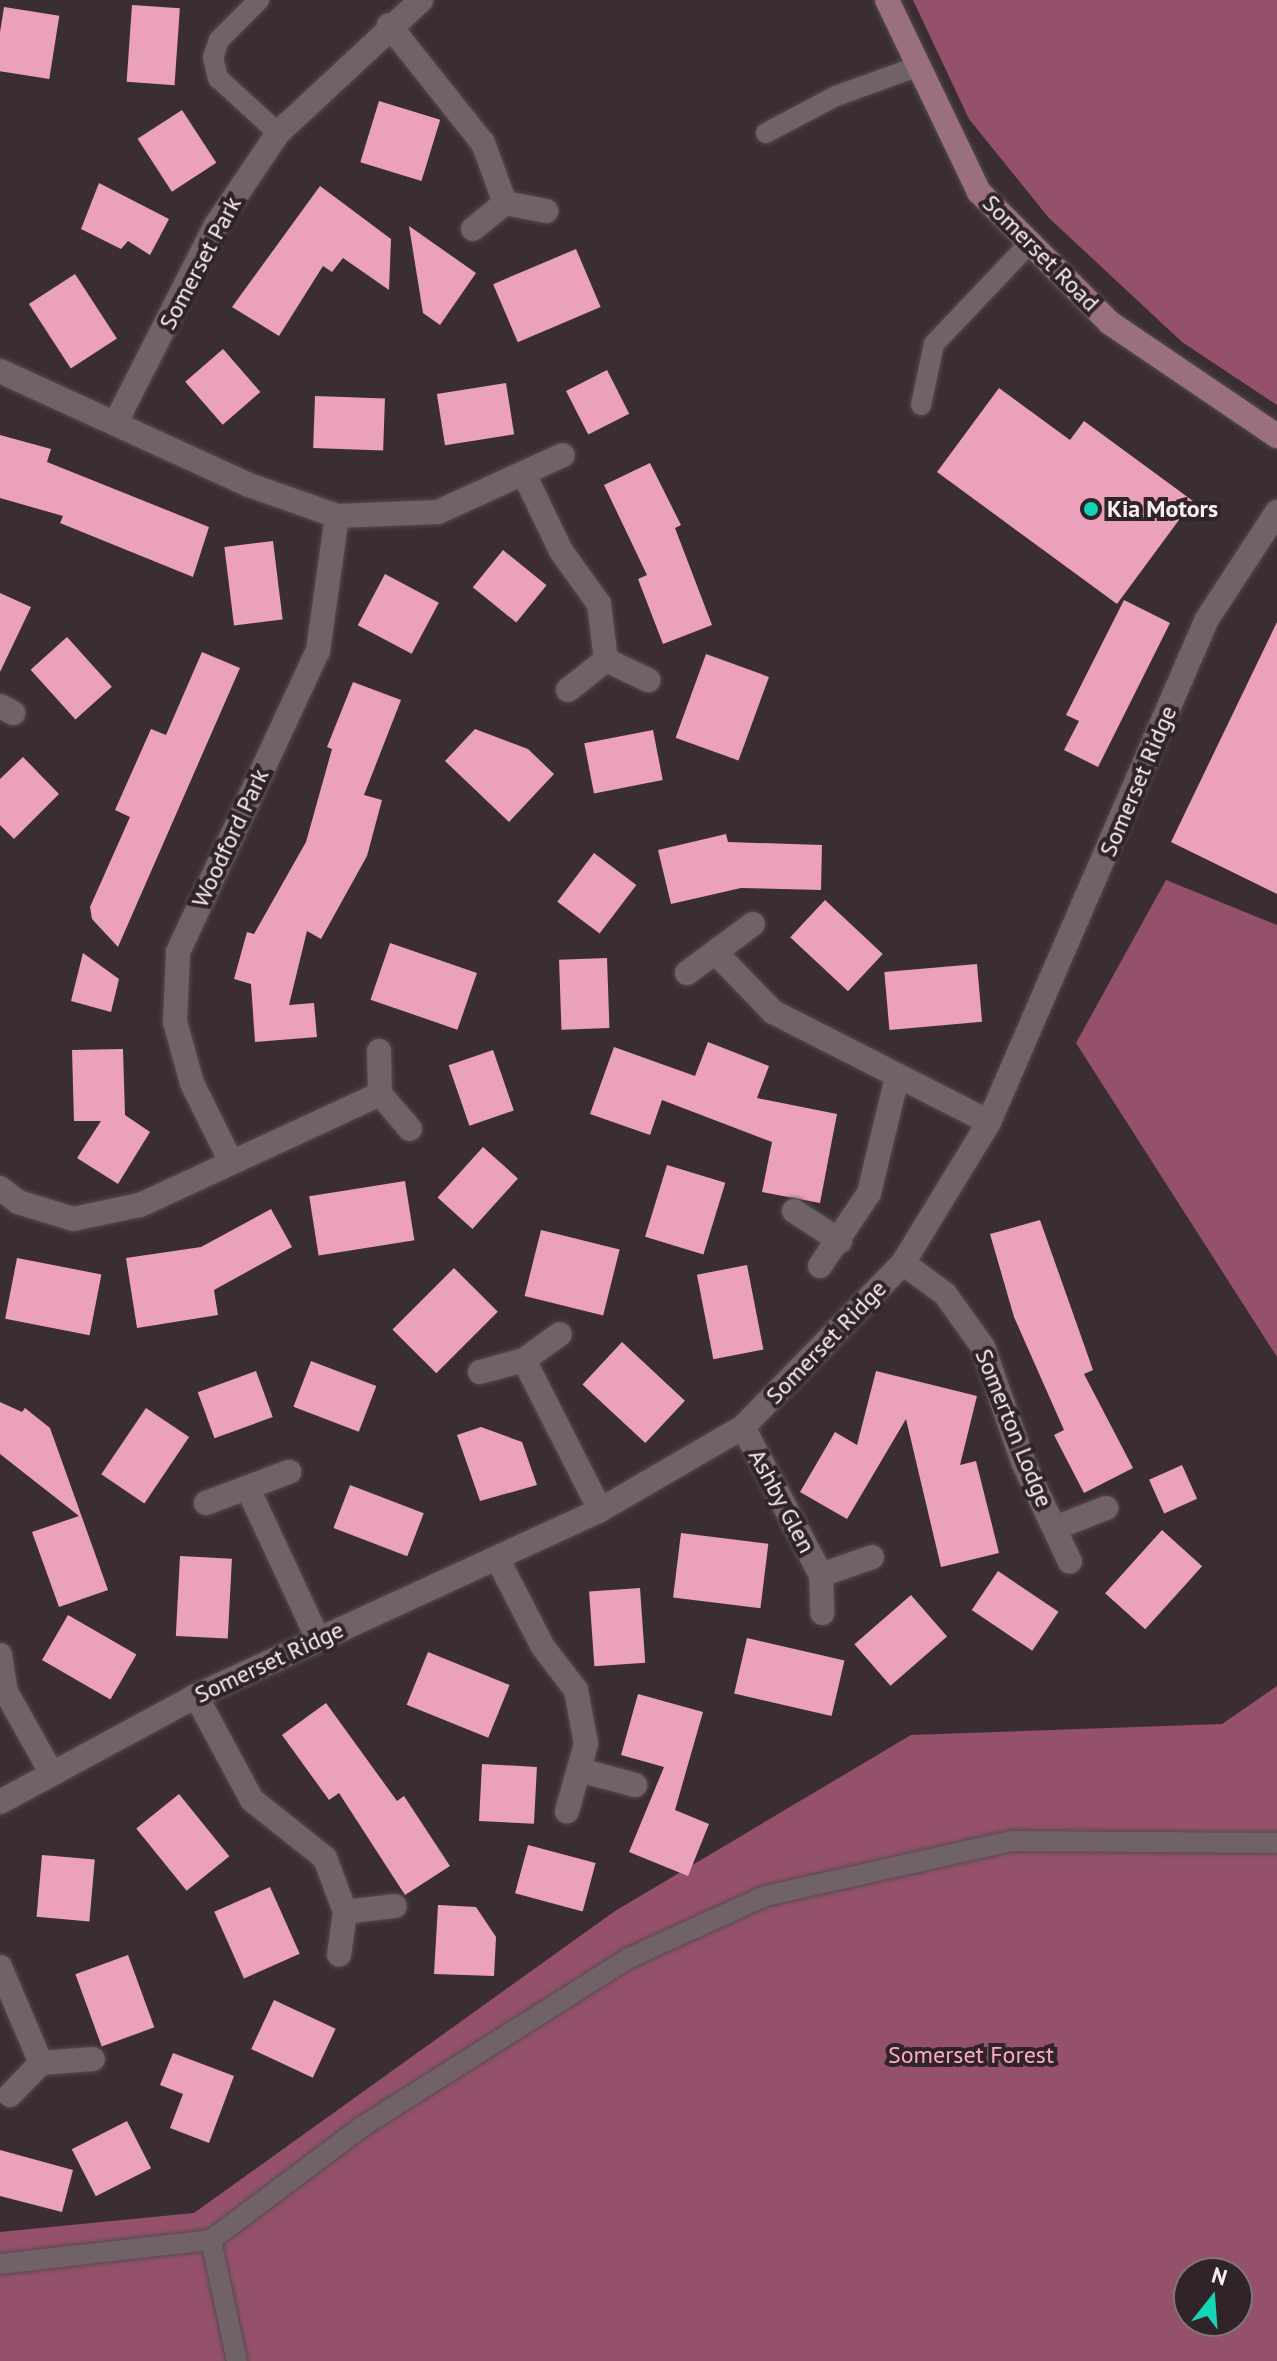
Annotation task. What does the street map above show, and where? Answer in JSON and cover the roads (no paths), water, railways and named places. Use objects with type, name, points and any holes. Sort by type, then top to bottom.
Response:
[{"type":"street","name":"Somerset Park","points":[[116,422],[216,225],[278,133],[389,25],[421,0]]},
{"type":"street","name":"Somerset Road","points":[[887,0],[916,67],[979,192],[1110,323],[1277,436]]},
{"type":"street","points":[[389,25],[483,143],[505,203]]},
{"type":"street","points":[[505,203],[546,211]]},
{"type":"street","points":[[473,229],[505,203]]},
{"type":"street","points":[[0,371],[249,485],[337,516],[438,512],[563,455]]},
{"type":"street","points":[[524,474],[561,551],[599,604],[606,660]]},
{"type":"street","name":"Somerset Ridge","points":[[0,1802],[196,1696],[317,1637],[600,1510],[743,1427],[903,1263],[989,1122],[1207,619],[1277,512]]},
{"type":"street","name":"Woodford Park","points":[[230,1160],[192,1083],[175,1022],[178,952],[318,651],[337,516]]},
{"type":"street","points":[[606,660],[648,680]]},
{"type":"street","points":[[568,690],[606,660]]},
{"type":"street","points":[[687,973],[718,955],[753,924]]},
{"type":"street","points":[[718,955],[773,1012],[989,1122]]},
{"type":"street","points":[[379,1051],[380,1094],[410,1129]]},
{"type":"street","points":[[820,1266],[840,1241],[869,1193],[897,1077]]},
{"type":"street","points":[[0,1188],[18,1202],[73,1219],[140,1205],[230,1160],[380,1094]]},
{"type":"street","points":[[794,1211],[840,1241]]},
{"type":"street","name":"Somerton Lodge","points":[[903,1263],[945,1294],[983,1347],[1023,1462],[1070,1562]]},
{"type":"street","points":[[480,1372],[524,1360],[560,1334]]},
{"type":"street","points":[[524,1360],[600,1510]]},
{"type":"street","name":"Ashby Glen","points":[[743,1427],[821,1575],[822,1613]]},
{"type":"street","points":[[206,1503],[249,1491],[289,1472]]},
{"type":"street","points":[[249,1491],[317,1637]]},
{"type":"street","name":"Somerton Lodge","points":[[1055,1528],[1106,1508]]},
{"type":"street","name":"Ashby Glen","points":[[821,1575],[872,1557]]},
{"type":"street","points":[[497,1558],[543,1647],[576,1690],[586,1744],[583,1771],[567,1811]]},
{"type":"street","points":[[0,1655],[6,1692],[52,1774]]},
{"type":"street","points":[[196,1696],[252,1800],[325,1858],[345,1912],[339,1955]]},
{"type":"street","points":[[583,1771],[635,1785]]},
{"type":"street","points":[[345,1912],[395,1906]]},
{"type":"street","points":[[0,1967],[41,2063]]},
{"type":"street","points":[[10,2095],[41,2063],[93,2059]]},
{"type":"lane","points":[[259,0],[219,40],[213,57],[218,78],[278,133]]},
{"type":"lane","points":[[766,133],[836,96],[916,67]]},
{"type":"lane","points":[[921,405],[934,344],[1030,243]]},
{"type":"lane","points":[[0,2264],[211,2240],[363,2126],[629,1958],[765,1896],[1012,1841],[1203,1838],[1277,1843]]},
{"type":"lane","points":[[211,2240],[237,2361]]},
{"type":"place","name":"Kia Motors","points":[[1091,509]]},
{"type":"park label","name":"Somerset Forest","points":[[971,2055]]}]
